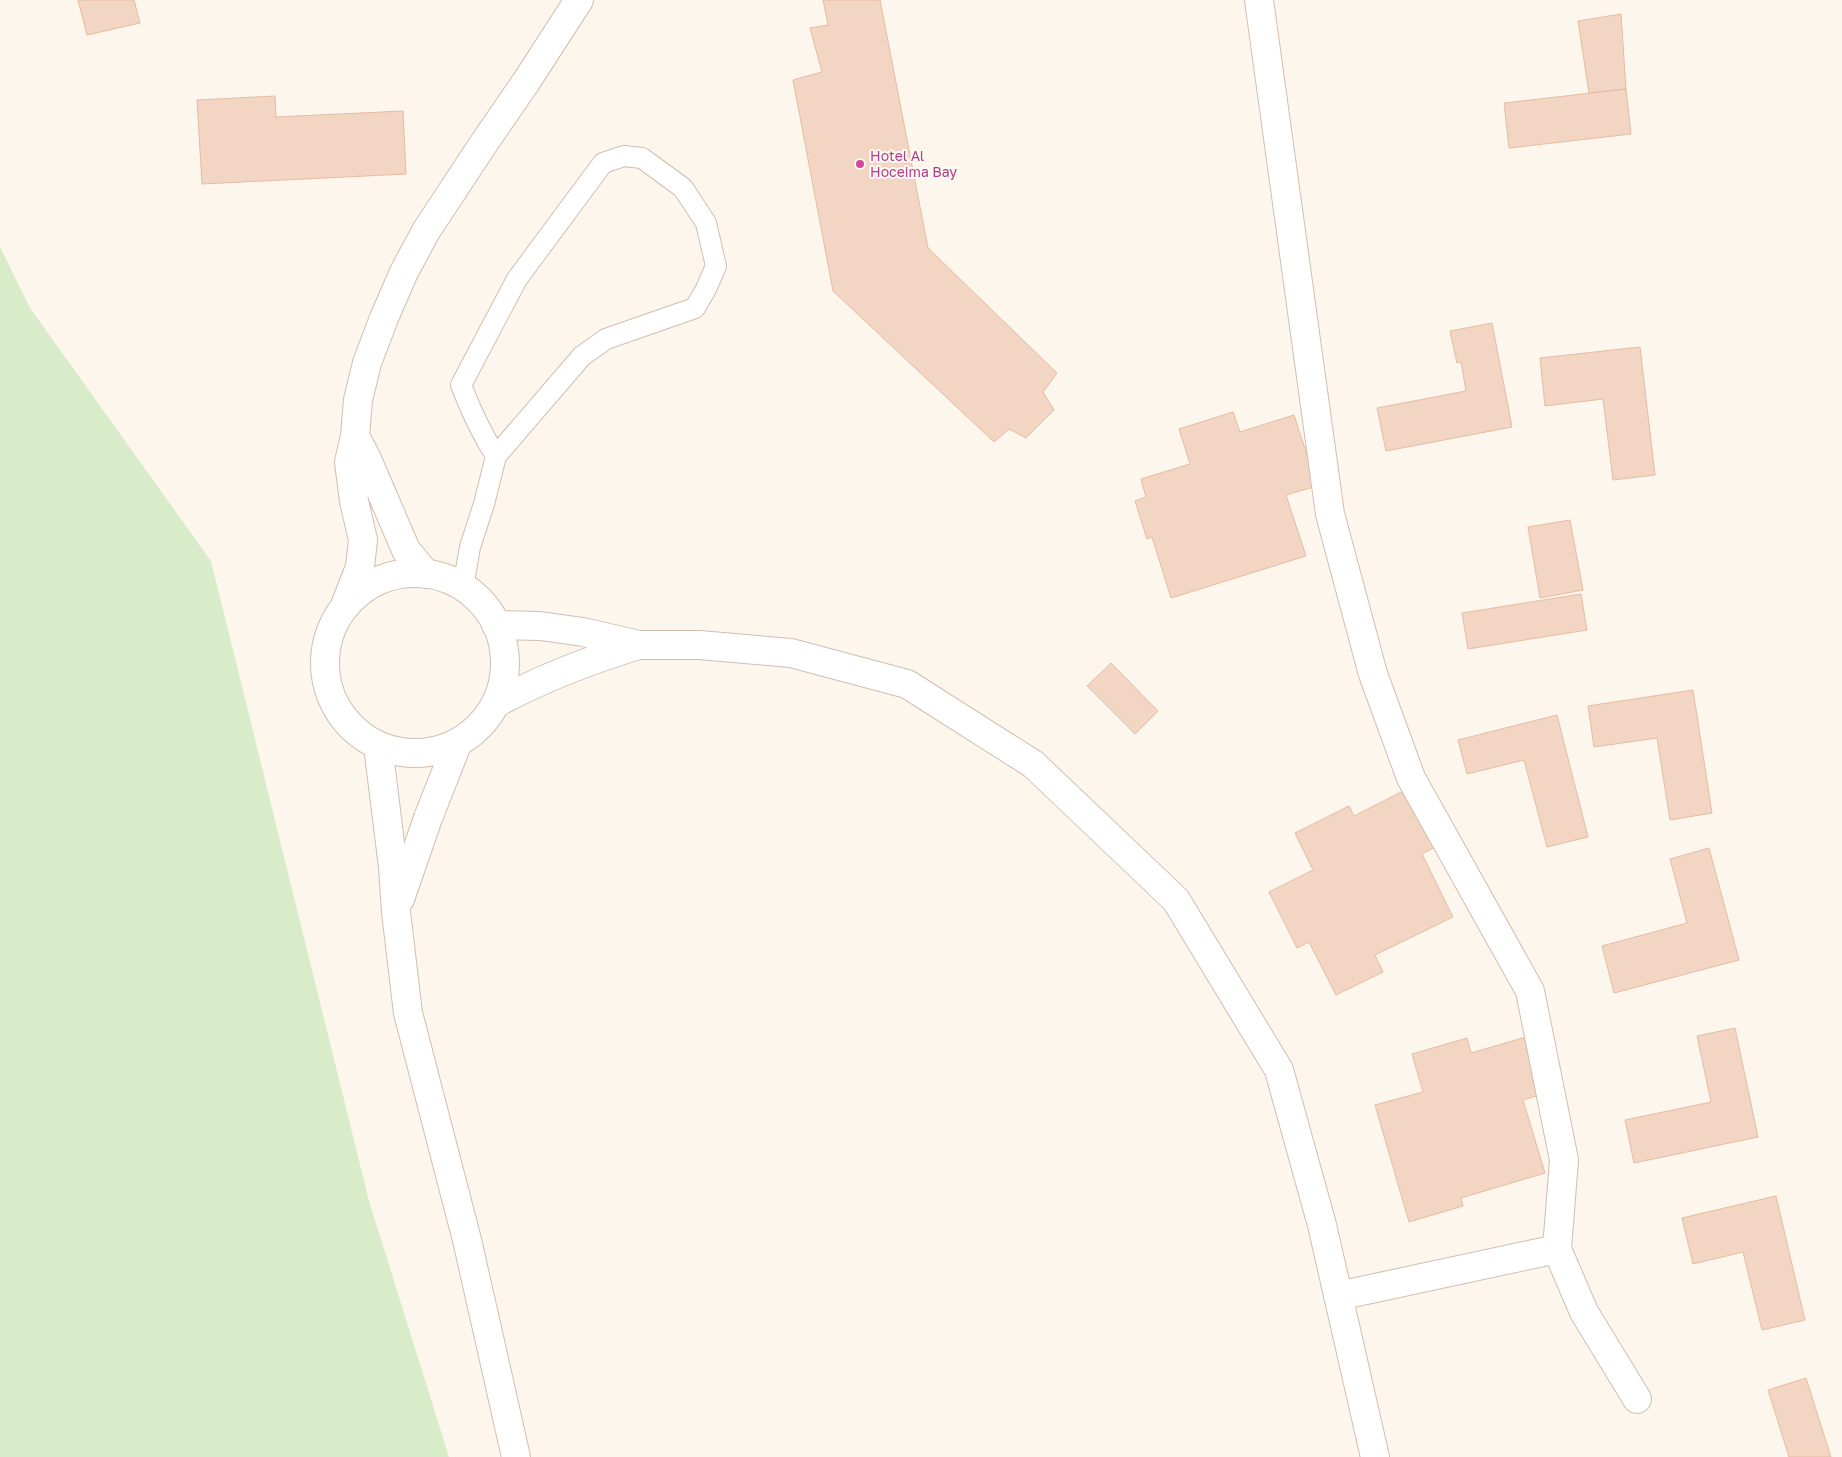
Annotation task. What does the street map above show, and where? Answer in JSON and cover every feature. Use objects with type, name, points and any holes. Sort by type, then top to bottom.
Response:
[{"type":"street","points":[[344,608],[363,590],[387,578],[412,573],[426,574],[451,581],[463,587],[482,604],[496,625],[504,649],[504,676],[496,703],[480,725],[458,742],[438,750],[417,753],[378,746],[346,720],[338,709],[328,684],[326,664],[328,644],[331,631],[344,608],[360,567],[363,540],[354,501],[349,462],[355,436],[358,400],[367,363],[404,272],[450,192],[526,82],[579,0]]},
{"type":"street","points":[[1259,0],[1330,514],[1372,674],[1411,778],[1530,991],[1564,1160],[1557,1249],[1584,1312],[1637,1399]]},
{"type":"street","points":[[355,436],[367,459],[406,550],[426,574]]},
{"type":"street","points":[[496,625],[540,626],[583,632],[639,645],[699,645],[791,653],[907,684],[1034,764],[1176,900],[1279,1070],[1322,1225],[1376,1457]]},
{"type":"street","points":[[496,703],[530,685],[566,670],[639,645]]},
{"type":"street","points":[[396,912],[428,818],[458,742]]},
{"type":"street","points":[[378,746],[408,1013],[467,1240],[516,1457]]},
{"type":"street","points":[[1338,1296],[1557,1249]]},
{"type":"lane","points":[[463,587],[470,547],[484,504],[496,456],[582,356],[606,339],[695,308],[716,266],[706,222],[683,188],[642,158],[624,156],[603,162],[517,279],[461,385],[470,411],[496,456]]},
{"type":"green space","points":[[0,247],[30,308],[211,561],[369,1201],[449,1457],[0,1457]]},
{"type":"building","points":[[78,0],[134,0],[140,23],[87,35]]},
{"type":"building","name":"Hotel Al Hoceima Bay","points":[[823,0],[880,0],[928,248],[1057,373],[1043,392],[1054,410],[1026,438],[1009,429],[994,442],[833,291],[793,80],[822,72],[810,28],[828,25]]},
{"type":"building","points":[[1621,14],[1626,89],[1589,93],[1578,21]]},
{"type":"building","points":[[1626,89],[1631,134],[1509,148],[1504,103]]},
{"type":"building","points":[[275,96],[276,117],[403,111],[406,174],[202,184],[197,100]]},
{"type":"building","points":[[1492,323],[1512,427],[1386,451],[1377,408],[1466,391],[1461,362],[1457,363],[1450,331]]},
{"type":"building","points":[[1640,347],[1655,475],[1613,480],[1603,399],[1545,406],[1540,358]]},
{"type":"building","points":[[1233,412],[1240,432],[1294,415],[1317,486],[1286,495],[1306,556],[1171,598],[1152,537],[1147,539],[1135,501],[1146,497],[1141,479],[1190,464],[1179,429]]},
{"type":"building","points":[[1570,520],[1583,590],[1540,598],[1528,527]]},
{"type":"building","points":[[1581,594],[1587,630],[1468,649],[1462,613]]},
{"type":"building","points":[[1111,663],[1158,711],[1135,734],[1087,686]]},
{"type":"building","points":[[1693,690],[1712,813],[1670,820],[1657,738],[1594,747],[1588,706]]},
{"type":"building","points":[[1557,715],[1588,837],[1547,847],[1524,760],[1467,774],[1458,740]]},
{"type":"building","points":[[1409,788],[1437,846],[1422,854],[1453,917],[1375,955],[1383,972],[1336,995],[1309,942],[1297,948],[1269,892],[1313,870],[1295,833],[1349,806],[1354,816]]},
{"type":"building","points":[[1709,848],[1739,960],[1614,993],[1602,946],[1687,923],[1670,859]]},
{"type":"building","points":[[1735,1028],[1758,1137],[1634,1163],[1625,1120],[1711,1102],[1697,1036]]},
{"type":"building","points":[[1526,1037],[1543,1094],[1523,1100],[1545,1173],[1461,1198],[1463,1206],[1409,1222],[1375,1105],[1423,1092],[1412,1054],[1467,1038],[1471,1053]]},
{"type":"building","points":[[1776,1196],[1805,1320],[1762,1330],[1743,1252],[1693,1264],[1682,1218]]},
{"type":"building","points":[[1806,1378],[1831,1457],[1789,1457],[1768,1390]]},
{"type":"place","name":"Hotel Al Hoceima Bay","points":[[860,164]]}]
